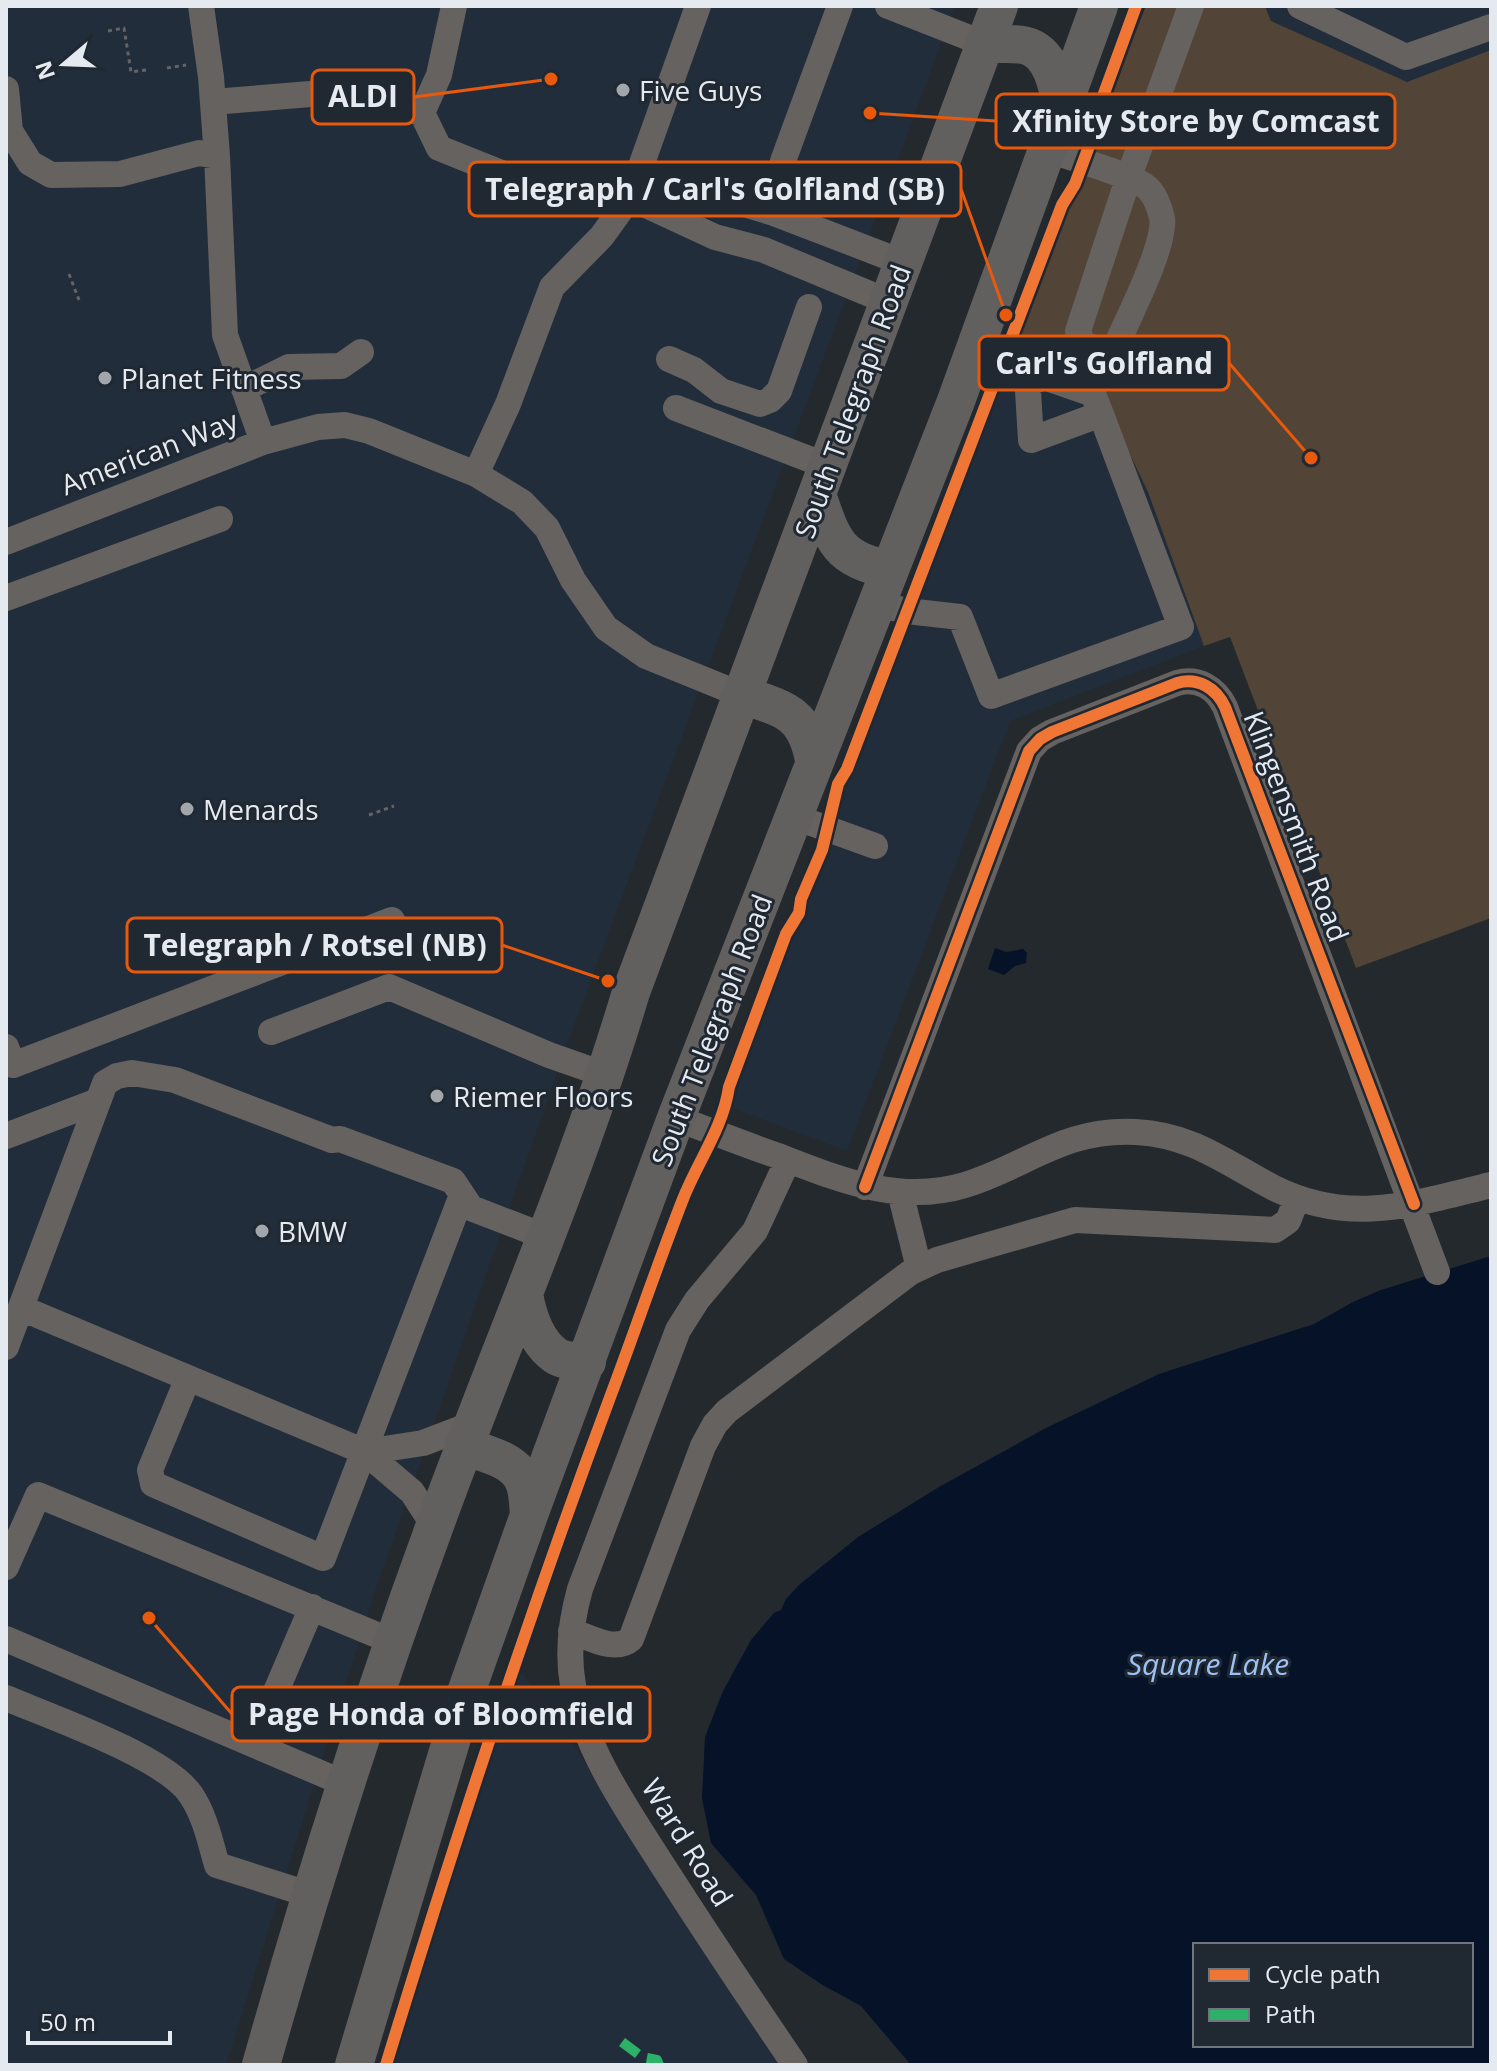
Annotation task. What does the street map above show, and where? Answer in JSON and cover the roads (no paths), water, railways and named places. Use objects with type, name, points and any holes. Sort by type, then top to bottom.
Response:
[{"type":"highway","name":"South Telegraph Road","points":[[261,2065],[311,1895],[394,1642],[606,1075],[631,992],[999,6]]},
{"type":"highway","name":"South Telegraph Road","points":[[354,2065],[455,1727],[529,1515],[676,1118],[956,401],[1099,6]]},
{"type":"highway","points":[[985,44],[1028,46],[1040,53],[1054,76],[1061,107]]},
{"type":"highway","points":[[822,480],[829,532],[839,547],[869,566],[890,569]]},
{"type":"highway","points":[[742,695],[793,714],[803,724],[814,760]]},
{"type":"highway","points":[[524,1294],[534,1330],[545,1345],[558,1357],[587,1362]]},
{"type":"highway","points":[[469,1435],[517,1471],[525,1483],[529,1515]]},
{"type":"street","points":[[201,6],[217,156],[225,335],[263,442]]},
{"type":"street","points":[[422,113],[439,75],[454,6]]},
{"type":"street","points":[[476,474],[508,404],[552,287],[602,236],[630,197],[697,6]]},
{"type":"street","points":[[783,161],[840,6]]},
{"type":"street","points":[[888,6],[985,44]]},
{"type":"street","points":[[1046,149],[1128,179],[1146,187],[1156,200],[1162,220],[1155,254],[1116,346],[1101,350],[1083,344],[1078,331],[1128,179],[1191,6]]},
{"type":"street","points":[[1300,6],[1406,57],[1491,27]]},
{"type":"street","points":[[6,89],[10,131],[30,163],[51,175],[120,174],[199,153],[217,156]]},
{"type":"street","points":[[213,102],[335,92],[422,113]]},
{"type":"street","points":[[422,113],[439,148],[534,186],[577,196],[718,196],[774,213],[904,263]]},
{"type":"street","points":[[630,197],[715,237],[764,250],[889,302]]},
{"type":"street","points":[[764,250],[774,213]]},
{"type":"street","points":[[669,359],[694,370],[721,391],[760,404],[779,391],[809,307]]},
{"type":"street","points":[[244,389],[289,367],[341,366],[361,352]]},
{"type":"street","points":[[676,408],[822,480]]},
{"type":"street","points":[[876,604],[960,617],[991,696],[1181,627],[1101,414]]},
{"type":"street","name":"American Way","points":[[6,542],[263,442],[318,427],[345,425],[369,431],[476,474],[522,502],[547,528],[573,580],[606,628],[646,656],[742,695]]},
{"type":"street","points":[[6,598],[220,519]]},
{"type":"street","name":"Klingensmith Road","points":[[865,1187],[1029,751],[1052,732],[1177,683],[1190,681],[1210,687],[1225,707],[1437,1272]]},
{"type":"street","points":[[792,816],[875,846]]},
{"type":"street","points":[[6,1047],[13,1065],[392,920]]},
{"type":"street","points":[[271,1032],[389,987],[549,1055],[606,1075]]},
{"type":"street","points":[[6,1347],[105,1083],[117,1076],[132,1073],[175,1080],[332,1140],[340,1139],[453,1181],[471,1208],[546,1237]]},
{"type":"street","points":[[6,1136],[98,1101]]},
{"type":"street","points":[[676,1118],[865,1187],[900,1192],[956,1188],[1070,1140],[1105,1133],[1133,1132],[1177,1139],[1205,1148],[1297,1198],[1318,1205],[1352,1210],[1389,1209],[1491,1185]]},
{"type":"street","name":"Ward Road","points":[[788,1160],[755,1231],[692,1307],[673,1340],[585,1574],[571,1631],[571,1667],[574,1687],[593,1743],[654,1851],[795,2065]]},
{"type":"street","points":[[900,1192],[919,1268]]},
{"type":"street","points":[[188,1378],[150,1470],[153,1484],[323,1558],[462,1195]]},
{"type":"street","points":[[571,1631],[615,1646],[631,1639],[703,1446],[715,1424],[727,1411],[919,1268],[1075,1220],[1275,1230],[1288,1221],[1297,1198]]},
{"type":"street","points":[[21,1308],[365,1452],[412,1492],[436,1529]]},
{"type":"street","points":[[365,1452],[469,1435]]},
{"type":"street","points":[[6,1567],[38,1495],[394,1642]]},
{"type":"street","points":[[254,1743],[312,1607]]},
{"type":"street","points":[[6,1639],[346,1784]]},
{"type":"street","points":[[6,1698],[146,1759],[174,1776],[190,1793],[202,1815],[217,1865],[311,1895]]},
{"type":"water","points":[[995,948],[1006,952],[1023,949],[1027,953],[1026,963],[1015,966],[1004,975],[988,969]]},
{"type":"water","name":"Square Lake","points":[[1491,1256],[1491,2065],[911,2065],[861,2006],[784,1959],[756,1895],[711,1843],[702,1798],[705,1737],[723,1691],[751,1640],[774,1613],[781,1610],[799,1585],[858,1537],[939,1487],[1046,1428],[1159,1374],[1314,1324],[1381,1290]]},
{"type":"place","name":"ALDI","points":[[551,79]]},
{"type":"place","name":"Five Guys","points":[[623,90]]},
{"type":"place","name":"Xfinity Store by Comcast","points":[[870,113]]},
{"type":"place","name":"Telegraph / Carl's Golfland (SB)","points":[[1006,315]]},
{"type":"place","name":"Planet Fitness","points":[[105,378]]},
{"type":"place","name":"Carl's Golfland","points":[[1311,458]]},
{"type":"place","name":"Menards","points":[[187,809]]},
{"type":"place","name":"Telegraph / Rotsel (NB)","points":[[608,981]]},
{"type":"place","name":"Riemer Floors","points":[[437,1096]]},
{"type":"place","name":"BMW","points":[[262,1231]]},
{"type":"place","name":"Page Honda of Bloomfield","points":[[149,1618]]}]
